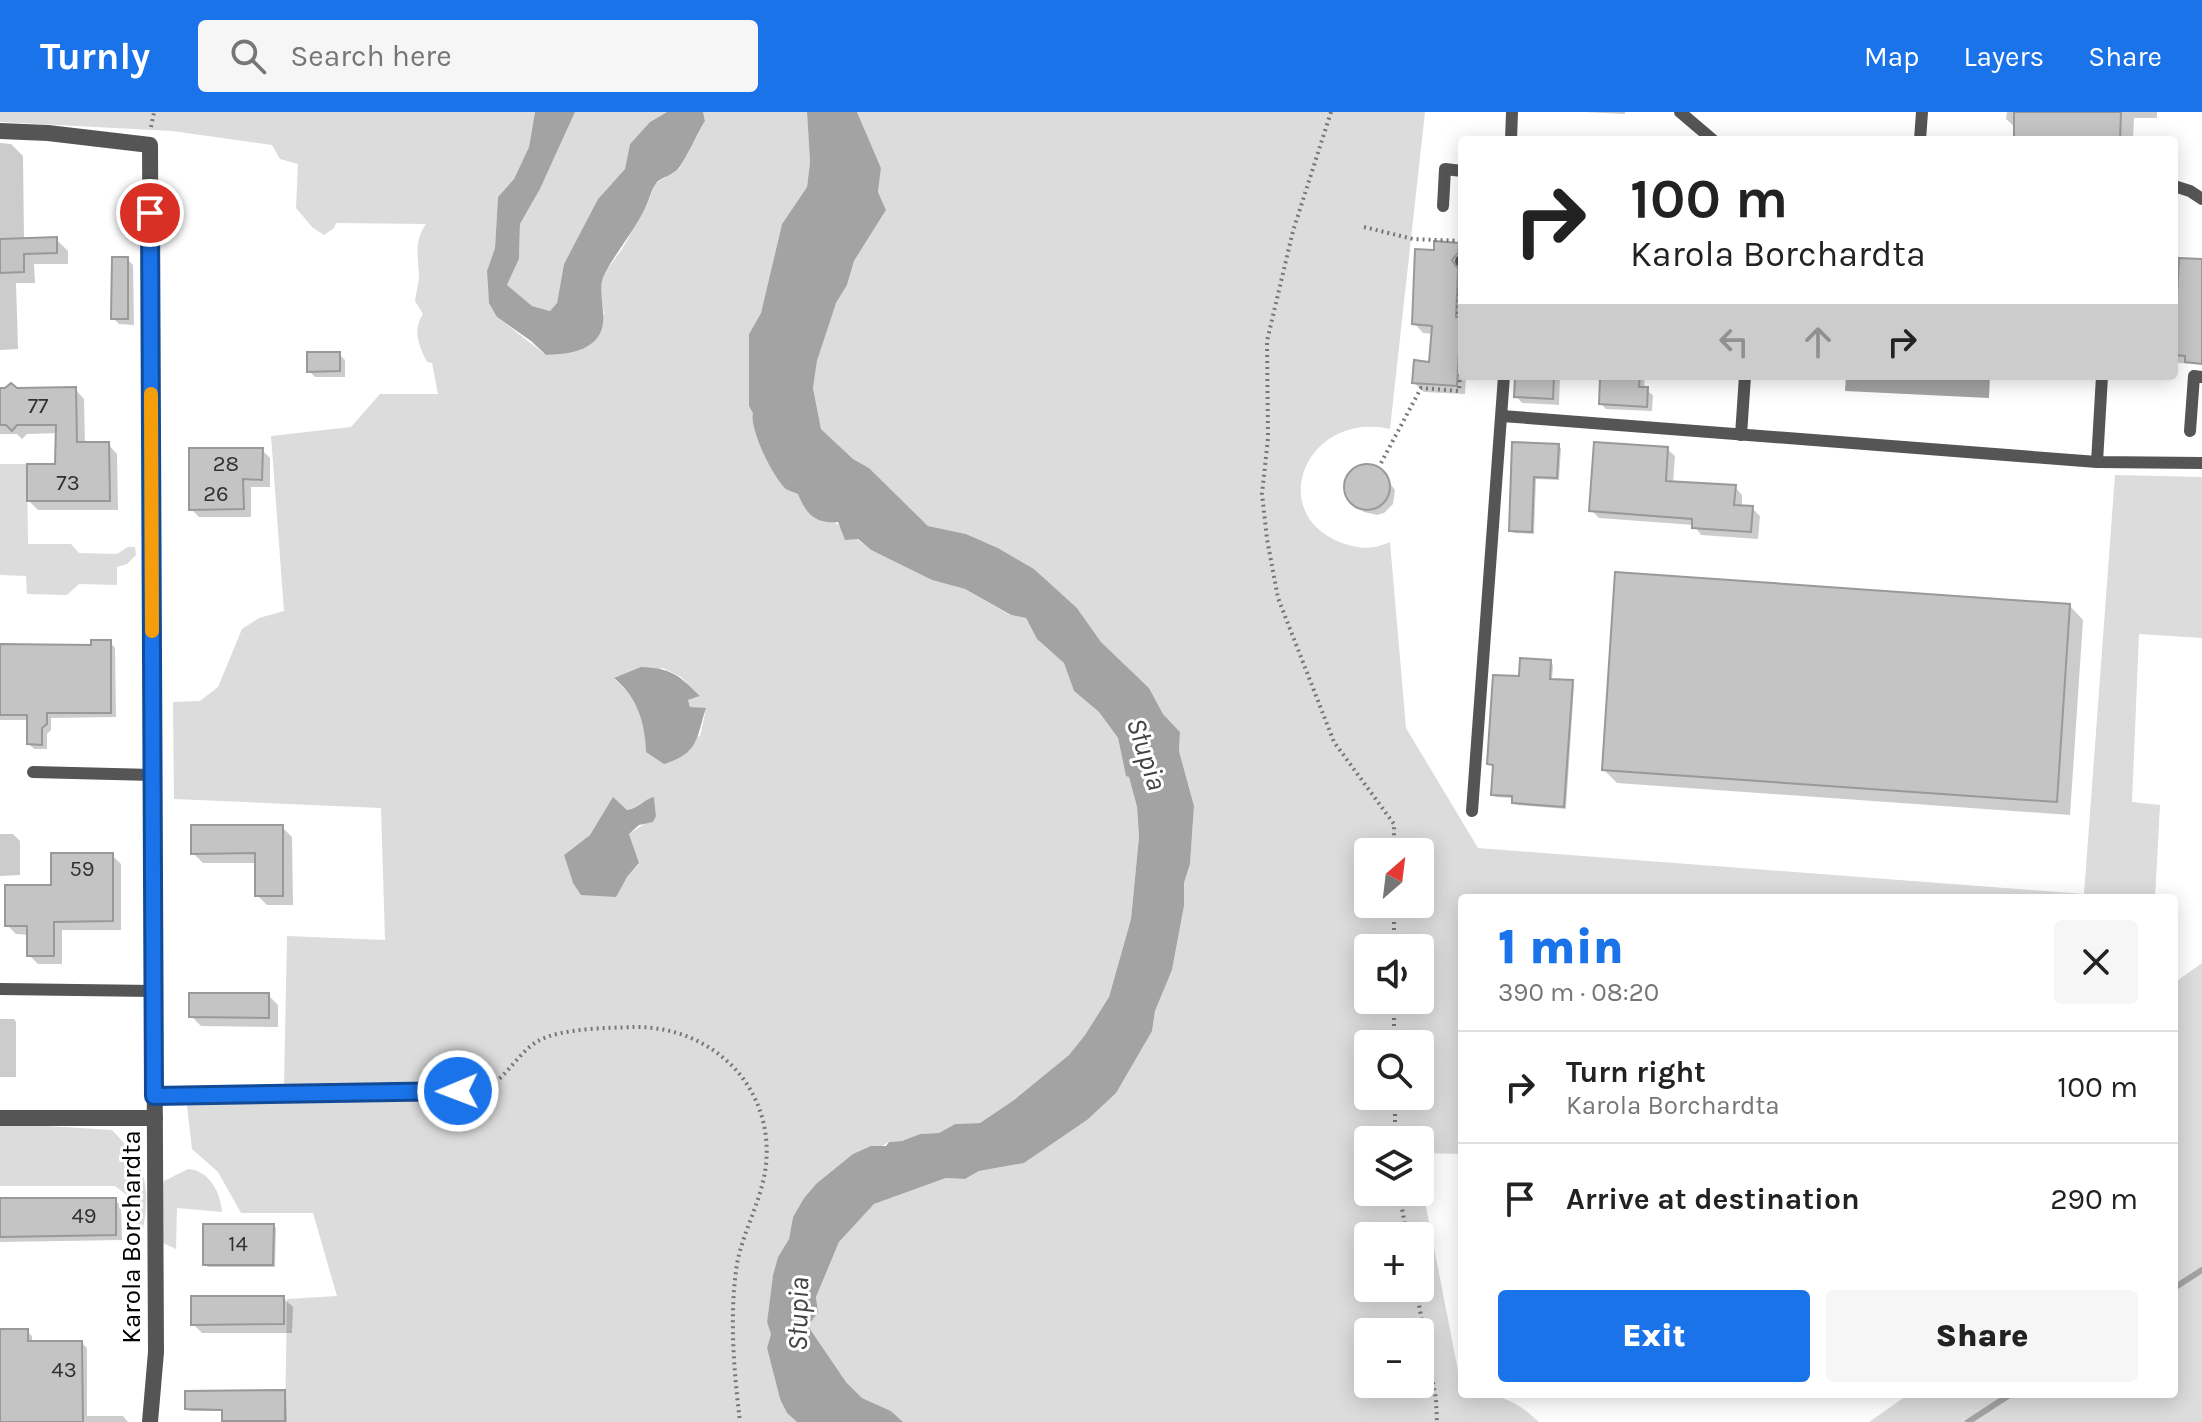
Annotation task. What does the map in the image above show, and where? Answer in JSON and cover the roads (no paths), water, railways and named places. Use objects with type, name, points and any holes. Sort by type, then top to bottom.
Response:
[{"type":"street","name":"Karola Borchardta","points":[[0,131],[48,133],[150,145],[156,1352],[150,1422]]},
{"type":"street","points":[[0,1118],[155,1118]]},
{"type":"lane","points":[[1511,136],[1512,112]]},
{"type":"lane","points":[[1680,112],[1708,136]]},
{"type":"lane","points":[[1920,136],[1922,112]]},
{"type":"lane","points":[[1443,206],[1445,169],[1458,171]]},
{"type":"lane","points":[[2178,187],[2202,199]]},
{"type":"lane","points":[[2190,431],[2194,376],[2202,377]]},
{"type":"lane","points":[[1472,811],[1504,380]]},
{"type":"lane","points":[[1741,435],[1745,380]]},
{"type":"lane","points":[[2097,462],[2102,380]]},
{"type":"lane","points":[[1502,416],[2097,462],[2202,463]]},
{"type":"lane","points":[[33,772],[153,775]]},
{"type":"lane","points":[[0,989],[154,991]]},
{"type":"lane","points":[[154,1096],[458,1091]]},
{"type":"water","points":[[535,112],[575,112],[540,189],[520,224],[519,259],[507,285],[532,306],[550,311],[557,303],[564,264],[598,199],[625,169],[630,144],[650,122],[667,112],[703,112],[705,121],[678,169],[655,184],[638,222],[605,273],[601,289],[603,323],[597,338],[580,350],[560,354],[546,355],[497,317],[489,303],[487,271],[495,248],[498,197],[514,179],[529,147]]},
{"type":"water","name":"Słupia","points":[[807,112],[857,112],[881,168],[878,192],[886,210],[854,261],[817,361],[813,388],[821,429],[853,459],[869,468],[928,526],[966,534],[998,548],[1034,569],[1077,608],[1101,642],[1149,688],[1163,714],[1180,732],[1179,751],[1194,806],[1190,864],[1184,883],[1184,906],[1172,970],[1155,1011],[1152,1031],[1116,1093],[1087,1120],[1024,1163],[979,1171],[965,1179],[946,1178],[874,1204],[839,1242],[816,1297],[818,1312],[808,1326],[846,1382],[862,1398],[891,1411],[903,1422],[797,1422],[787,1413],[780,1399],[767,1348],[771,1334],[767,1322],[773,1275],[778,1257],[789,1239],[793,1217],[816,1184],[853,1154],[871,1146],[886,1146],[889,1142],[920,1134],[939,1133],[955,1124],[980,1123],[1069,1055],[1109,997],[1131,919],[1139,837],[1137,807],[1118,738],[1099,712],[1074,691],[1064,663],[1037,639],[1026,618],[1011,615],[965,589],[932,580],[871,550],[858,539],[845,540],[838,522],[812,516],[798,494],[786,489],[763,452],[749,406],[749,334],[761,313],[782,224],[807,187],[810,162]]},
{"type":"water","points":[[1846,380],[1990,380],[1989,398],[1845,391]]},
{"type":"water","points":[[641,667],[660,669],[680,678],[700,696],[688,700],[690,707],[706,708],[698,736],[690,750],[664,764],[646,752],[638,711],[629,693],[614,678]]},
{"type":"water","points":[[613,797],[627,810],[654,797],[656,816],[653,822],[639,825],[629,834],[639,863],[616,897],[581,895],[573,883],[564,855],[590,835]]},
{"type":"waterway","points":[[2178,1285],[2202,1270]]},
{"type":"waterway","points":[[1968,1422],[2005,1398]]}]
